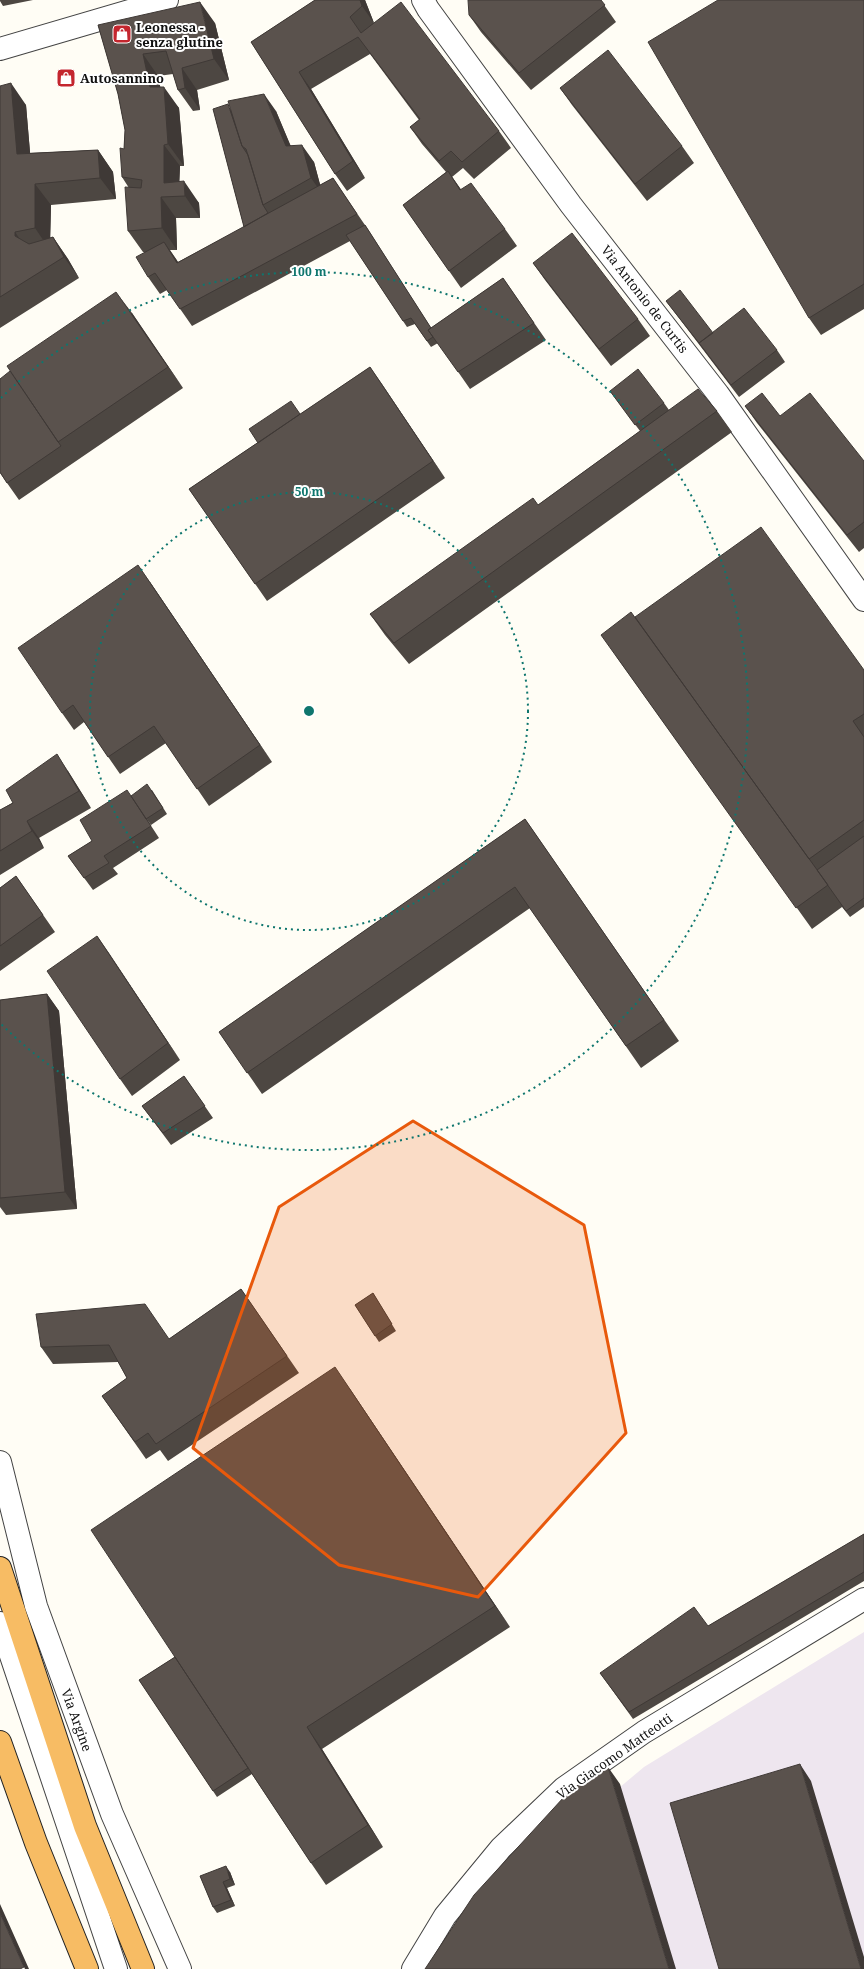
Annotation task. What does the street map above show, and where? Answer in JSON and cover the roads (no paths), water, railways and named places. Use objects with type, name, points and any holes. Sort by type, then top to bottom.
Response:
[{"type":"highway","points":[[0,1568],[85,1826],[143,1969]]},
{"type":"highway","points":[[0,1742],[36,1844],[87,1969]]},
{"type":"street","points":[[0,49],[167,0]]},
{"type":"street","name":"Via Antonio de Curtis","points":[[423,0],[428,9],[572,205],[718,394],[864,600]]},
{"type":"street","name":"Via Argine","points":[[0,1462],[36,1606],[112,1814],[180,1969]]},
{"type":"street","name":"Via Giacomo Matteotti","points":[[413,1969],[445,1916],[501,1848],[564,1788],[644,1732],[864,1599]]},
{"type":"street","points":[[0,1623],[116,1969]]},
{"type":"place","name":"Leonessa - senza glutine","points":[[122,34]]},
{"type":"place","name":"Autosannino","points":[[66,78]]}]
